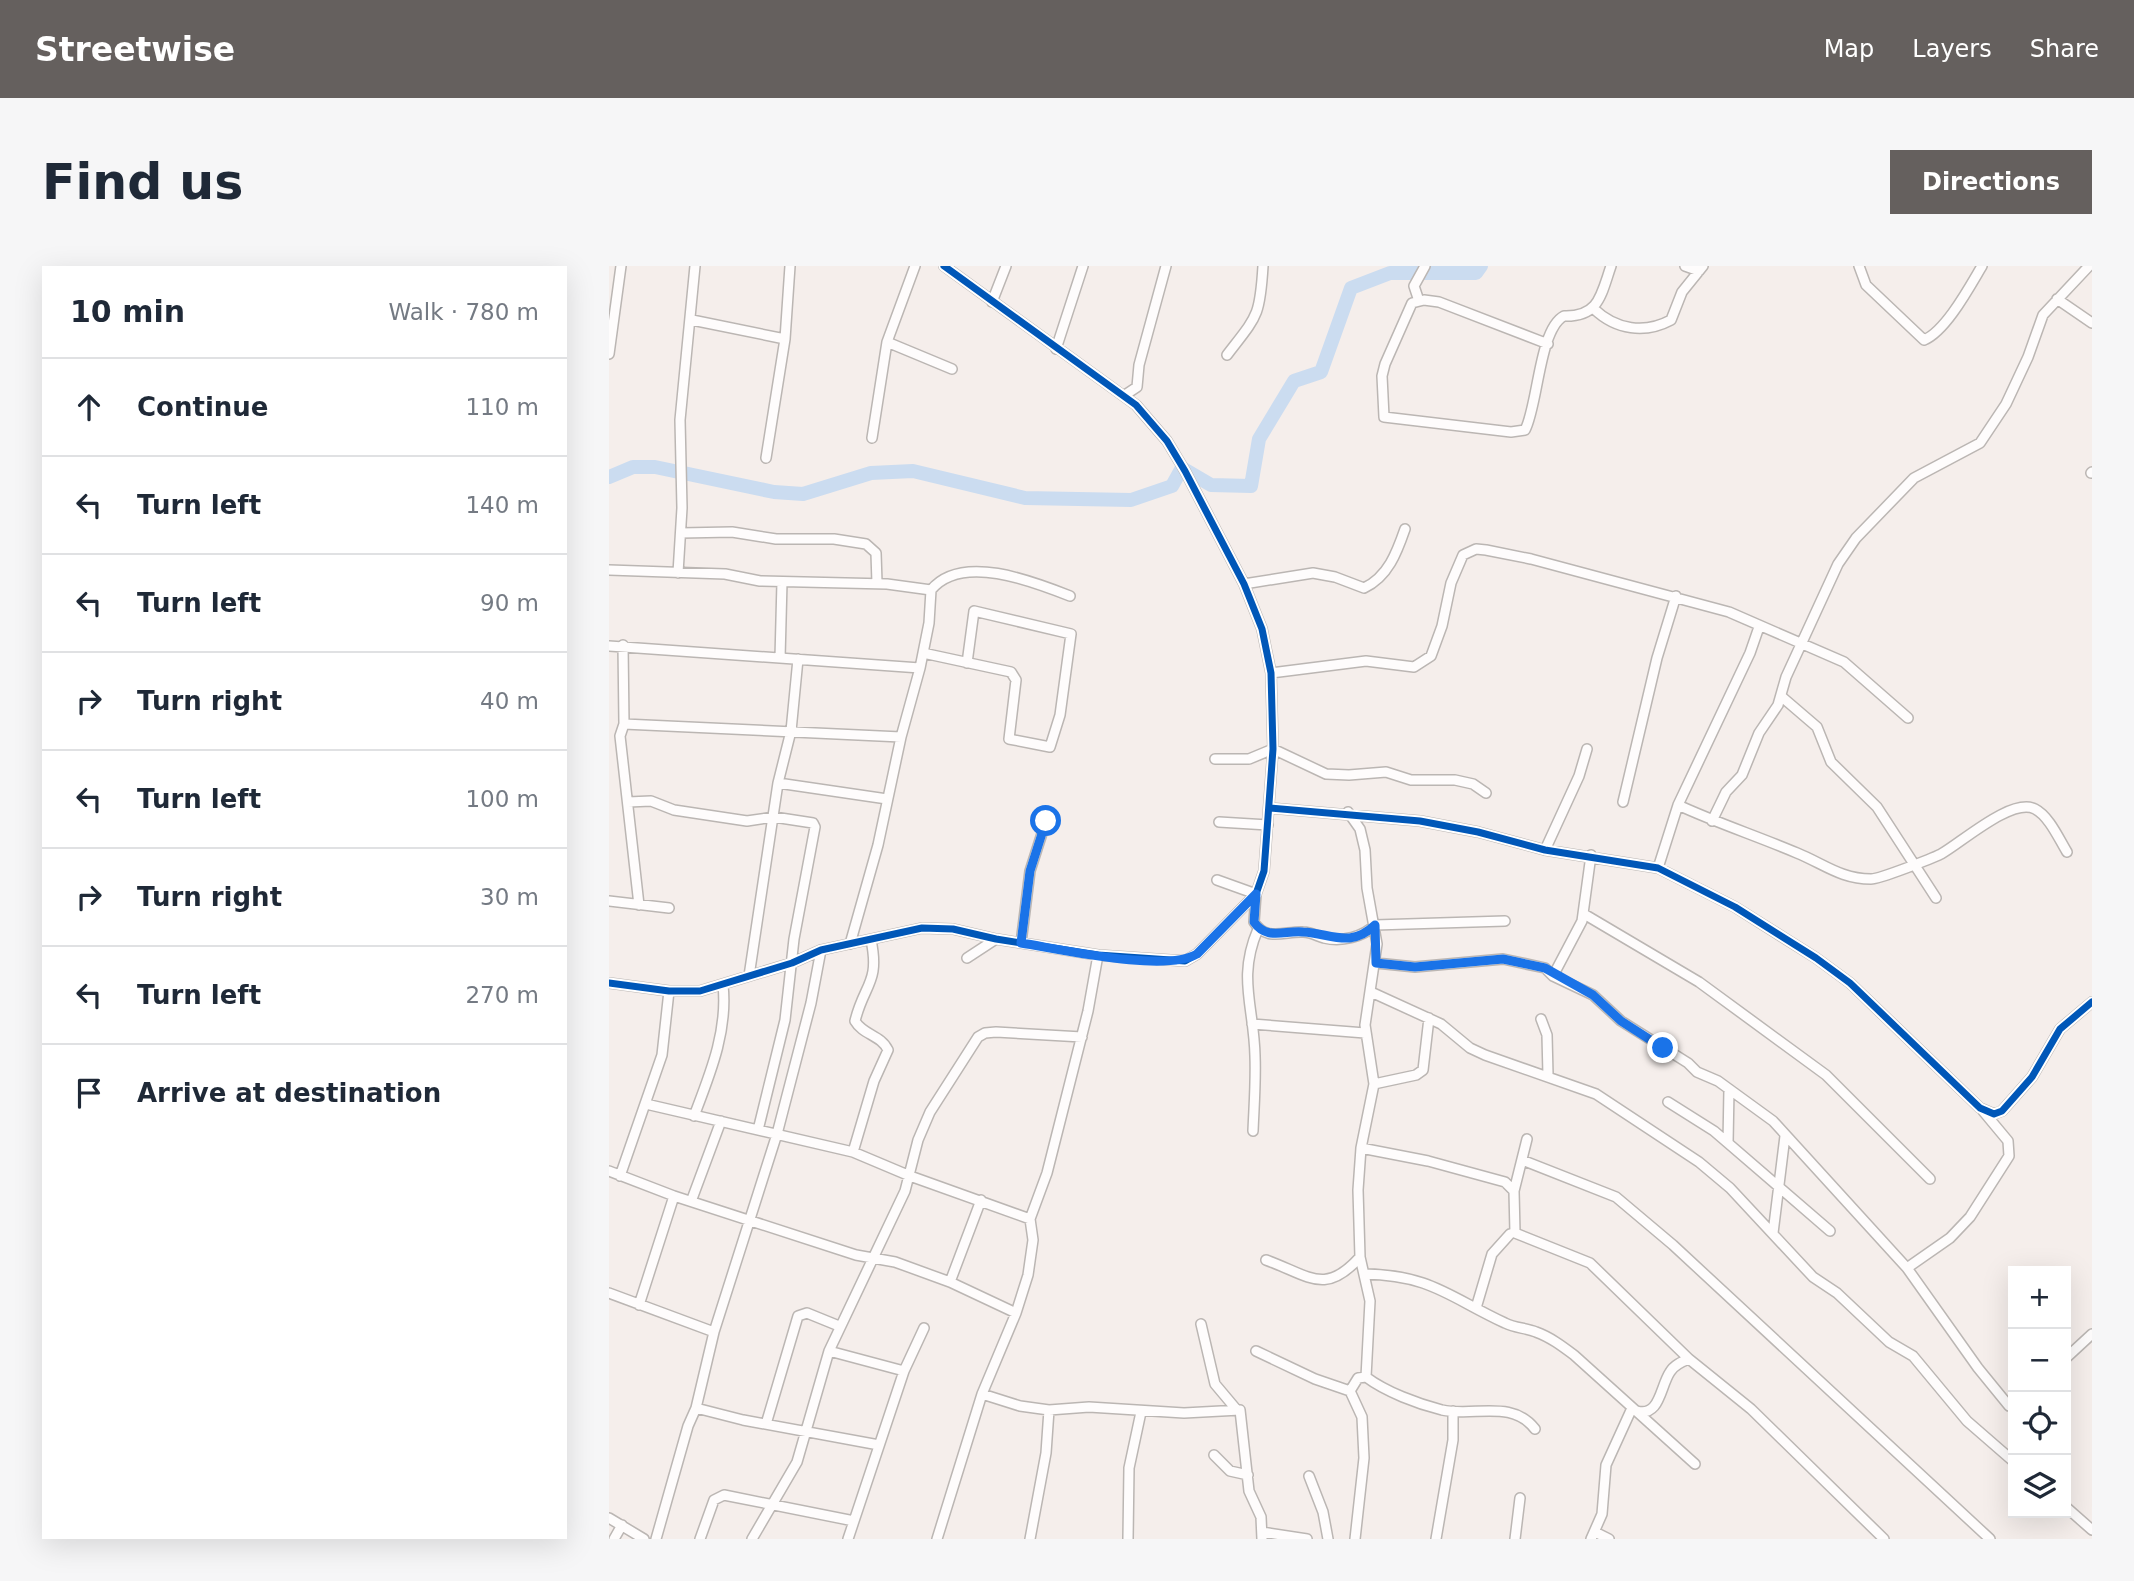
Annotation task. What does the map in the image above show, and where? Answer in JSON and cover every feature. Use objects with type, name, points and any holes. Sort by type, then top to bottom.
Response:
[{"type":"street","points":[[609,354],[621,266]]},
{"type":"street","points":[[678,573],[681,533],[680,420],[692,320],[695,266]]},
{"type":"street","points":[[766,458],[785,339],[790,266]]},
{"type":"street","points":[[872,439],[887,342],[915,266]]},
{"type":"street","points":[[944,266],[1056,349],[1125,395],[1167,441],[1244,584],[1262,629],[1271,673],[1273,749],[1268,825],[1264,871],[1252,916],[1258,929],[1278,935],[1299,931],[1324,938],[1346,938],[1368,932],[1375,925],[1505,921]]},
{"type":"street","points":[[992,302],[1006,266]]},
{"type":"street","points":[[1056,349],[1083,266]]},
{"type":"street","points":[[1125,395],[1137,387],[1137,371],[1166,266]]},
{"type":"street","points":[[1227,355],[1254,323],[1258,312],[1263,266]]},
{"type":"street","points":[[1419,300],[1414,286],[1425,266]]},
{"type":"street","points":[[1548,344],[1439,302],[1419,300],[1407,311],[1385,364],[1382,376],[1384,417],[1511,432],[1525,430],[1548,344],[1560,317],[1581,316],[1594,309],[1611,266]]},
{"type":"street","points":[[1594,309],[1620,324],[1650,330],[1671,320],[1682,292],[1701,269],[1685,266]]},
{"type":"street","points":[[1859,266],[1864,282],[1924,340],[1935,333],[1962,300],[1982,266]]},
{"type":"street","points":[[1712,821],[1726,792],[1741,778],[1759,733],[1782,697],[1786,677],[1832,573],[1857,538],[1914,478],[1980,443],[2006,404],[2028,358],[2038,325],[2057,299],[2089,266]]},
{"type":"street","points":[[2057,299],[2092,323]]},
{"type":"street","points":[[692,320],[785,339]]},
{"type":"street","points":[[887,342],[952,369]]},
{"type":"street","points":[[1244,584],[1313,573],[1349,581],[1364,588],[1387,570],[1399,550],[1405,529]]},
{"type":"street","points":[[681,533],[732,532],[776,539],[809,537],[866,544],[876,554],[877,583]]},
{"type":"street","points":[[1271,673],[1366,661],[1414,667],[1431,656],[1458,566],[1463,555],[1476,549],[1531,559],[1729,612],[1844,662],[1908,718]]},
{"type":"street","points":[[609,570],[726,574],[782,582],[877,583],[931,590]]},
{"type":"street","points":[[850,944],[878,845],[901,737],[921,668],[931,590],[949,573],[963,570],[1024,579],[1070,596]]},
{"type":"street","points":[[780,658],[782,582]]},
{"type":"street","points":[[1623,802],[1657,658],[1676,596]]},
{"type":"street","points":[[923,653],[962,662],[1011,672],[1016,680],[1009,739],[1050,747],[1060,715],[1070,634],[974,611],[967,652],[962,662]]},
{"type":"street","points":[[1658,868],[1678,805],[1750,653],[1759,626]]},
{"type":"street","points":[[623,645],[624,724],[620,736],[639,905]]},
{"type":"street","points":[[609,646],[921,668]]},
{"type":"street","points":[[749,976],[778,783],[791,731],[799,659]]},
{"type":"street","points":[[1782,697],[1818,727],[1831,762],[1877,807],[1911,864],[1936,898]]},
{"type":"street","points":[[624,724],[901,737]]},
{"type":"street","points":[[1545,850],[1579,776],[1587,748]]},
{"type":"street","points":[[1215,759],[1249,759],[1273,749],[1326,774],[1385,772],[1411,780],[1455,780],[1473,784],[1486,793]]},
{"type":"street","points":[[778,783],[887,799]]},
{"type":"street","points":[[628,802],[651,801],[674,810],[747,821],[774,817],[813,823],[815,827],[785,1020],[758,1130]]},
{"type":"street","points":[[1678,805],[1712,821],[1795,852],[1839,876],[1881,878],[1942,853],[1976,829],[2010,811],[2028,807],[2040,813],[2067,852]]},
{"type":"street","points":[[1269,808],[1348,812],[1448,825],[1545,850],[1591,855],[1658,868],[1735,907],[1816,958],[1850,983],[1980,1108],[2008,1141],[2009,1156],[1970,1217],[1950,1238],[1907,1268]]},
{"type":"street","points":[[1348,812],[1360,829],[1369,904],[1375,925],[1376,963],[1365,1033],[1373,1059],[1374,1084],[1361,1148],[1358,1190],[1360,1257],[1370,1301],[1366,1377]]},
{"type":"street","points":[[1021,943],[1030,871],[1046,821]]},
{"type":"street","points":[[1219,822],[1268,825]]},
{"type":"street","points":[[1553,975],[1584,914],[1591,855]]},
{"type":"street","points":[[1217,880],[1256,894]]},
{"type":"street","points":[[609,983],[669,992],[701,991],[792,963],[821,950],[922,928],[953,929],[996,939],[1098,955],[1185,961],[1197,954],[1256,894]]},
{"type":"street","points":[[609,901],[669,908]]},
{"type":"street","points":[[1584,914],[1699,982],[1826,1074],[1930,1179]]},
{"type":"street","points":[[1253,1132],[1255,1055],[1247,987],[1248,949],[1258,929]]},
{"type":"street","points":[[967,958],[996,939]]},
{"type":"street","points":[[853,1152],[874,1080],[888,1050],[885,1044],[867,1034],[855,1021],[858,1008],[873,982],[876,966],[871,940]]},
{"type":"street","points":[[656,1539],[688,1426],[697,1408],[714,1332],[777,1134],[811,1003],[821,950]]},
{"type":"street","points":[[937,1539],[982,1394],[1016,1312],[1031,1258],[1030,1219],[1047,1173],[1082,1037],[1098,955]]},
{"type":"street","points":[[1376,963],[1415,967],[1503,959],[1545,968],[1553,975],[1593,995],[1621,1021],[1688,1063],[1697,1072],[1729,1089],[1773,1121],[1907,1268],[1978,1368],[2008,1405]]},
{"type":"street","points":[[694,1116],[710,1076],[722,1029],[725,1008],[723,985]]},
{"type":"street","points":[[620,1176],[663,1055],[669,992]]},
{"type":"street","points":[[1371,992],[1429,1018],[1477,1051],[1548,1074],[1596,1094],[1676,1145],[1730,1188],[1812,1277],[1837,1293],[1889,1342],[1913,1356],[1967,1421],[2008,1457]]},
{"type":"street","points":[[1980,1108],[1994,1114],[2003,1111],[2045,1058],[2055,1035],[2092,1002]]},
{"type":"street","points":[[1374,1084],[1416,1075],[1423,1070],[1429,1018]]},
{"type":"street","points":[[1541,1019],[1547,1035],[1548,1074]]},
{"type":"street","points":[[1252,1024],[1365,1033]]},
{"type":"street","points":[[752,1539],[769,1506],[782,1491],[807,1432],[829,1351],[875,1257],[910,1176],[918,1140],[929,1112],[978,1037],[985,1032],[996,1032],[1082,1037]]},
{"type":"street","points":[[1728,1143],[1729,1089]]},
{"type":"street","points":[[1668,1102],[1728,1143],[1830,1231]]},
{"type":"street","points":[[646,1104],[853,1152],[910,1176],[1030,1219]]},
{"type":"street","points":[[692,1199],[721,1121]]},
{"type":"street","points":[[1773,1233],[1785,1136]]},
{"type":"street","points":[[1527,1139],[1514,1191],[1515,1233],[1520,1238],[1590,1263],[1689,1359],[1751,1409],[1884,1539]]},
{"type":"street","points":[[1361,1148],[1429,1161],[1505,1182],[1514,1191]]},
{"type":"street","points":[[1522,1160],[1616,1197],[1673,1245],[1990,1539]]},
{"type":"street","points":[[609,1171],[674,1196],[692,1199],[856,1255],[875,1257],[950,1282],[1016,1312]]},
{"type":"street","points":[[639,1306],[674,1196]]},
{"type":"street","points":[[950,1282],[981,1200]]},
{"type":"street","points":[[1476,1308],[1492,1254],[1510,1234]]},
{"type":"street","points":[[1266,1261],[1321,1281],[1337,1279],[1360,1257]]},
{"type":"street","points":[[1364,1274],[1391,1275],[1422,1281],[1509,1325],[1552,1340],[1574,1354],[1695,1464]]},
{"type":"street","points":[[609,1293],[714,1332]]},
{"type":"street","points":[[766,1424],[798,1316],[807,1313],[839,1326]]},
{"type":"street","points":[[1202,1324],[1215,1384],[1236,1409],[1240,1410],[1249,1491],[1261,1517],[1262,1536],[1307,1539]]},
{"type":"street","points":[[848,1539],[904,1371],[924,1328]]},
{"type":"street","points":[[2071,1353],[2092,1334]]},
{"type":"street","points":[[829,1351],[904,1371]]},
{"type":"street","points":[[1256,1351],[1315,1379],[1350,1391],[1361,1417],[1364,1458],[1355,1539]]},
{"type":"street","points":[[1632,1408],[1647,1412],[1654,1408],[1671,1369],[1689,1359]]},
{"type":"street","points":[[1350,1391],[1357,1378],[1366,1377],[1421,1403],[1454,1411],[1508,1411],[1528,1420],[1535,1429]]},
{"type":"street","points":[[982,1394],[1020,1406],[1049,1410],[1089,1407],[1141,1412],[1236,1409]]},
{"type":"street","points":[[697,1408],[879,1445]]},
{"type":"street","points":[[1609,1539],[1593,1536],[1602,1514],[1606,1465],[1632,1408]]},
{"type":"street","points":[[1030,1539],[1047,1453],[1049,1410]]},
{"type":"street","points":[[1436,1539],[1453,1440],[1454,1411]]},
{"type":"street","points":[[1128,1539],[1129,1468],[1141,1412]]},
{"type":"street","points":[[1214,1455],[1230,1471],[1248,1475]]},
{"type":"street","points":[[1308,1476],[1323,1512],[1328,1539]]},
{"type":"street","points":[[700,1539],[714,1500],[725,1495],[854,1521]]},
{"type":"street","points":[[1515,1539],[1520,1499]]},
{"type":"street","points":[[2071,1511],[2092,1530]]},
{"type":"street","points":[[609,1518],[644,1539]]},
{"type":"street","points":[[614,1539],[622,1525]]},
{"type":"waterway","points":[[609,477],[633,467],[655,467],[774,492],[803,494],[871,473],[913,471],[1025,498],[1131,500],[1172,486],[1182,468],[1211,485],[1251,486],[1259,439],[1294,381],[1321,372],[1351,288],[1390,273],[1476,273],[1481,266]]},
{"type":"cycle path","points":[[609,983],[669,991],[700,991],[792,963],[821,950],[922,928],[953,929],[996,939],[1098,955],[1185,961],[1197,954],[1256,894],[1264,871],[1273,749],[1271,673],[1262,629],[1244,584],[1167,441],[1136,405],[944,266]]},
{"type":"cycle path","points":[[1269,808],[1420,821],[1478,832],[1545,850],[1658,868],[1735,907],[1816,958],[1850,983],[1980,1108],[1994,1114],[2002,1111],[2032,1077],[2060,1029],[2092,1002]]},
{"type":"route","points":[[1046,821],[1030,871],[1021,943],[1121,958],[1185,961],[1197,954],[1256,894],[1252,916],[1258,929],[1264,932],[1287,935],[1299,931],[1311,932],[1324,938],[1346,938],[1368,932],[1375,925],[1376,963],[1415,967],[1503,959],[1519,965],[1545,968],[1553,975],[1593,995],[1621,1021],[1663,1048]]}]
